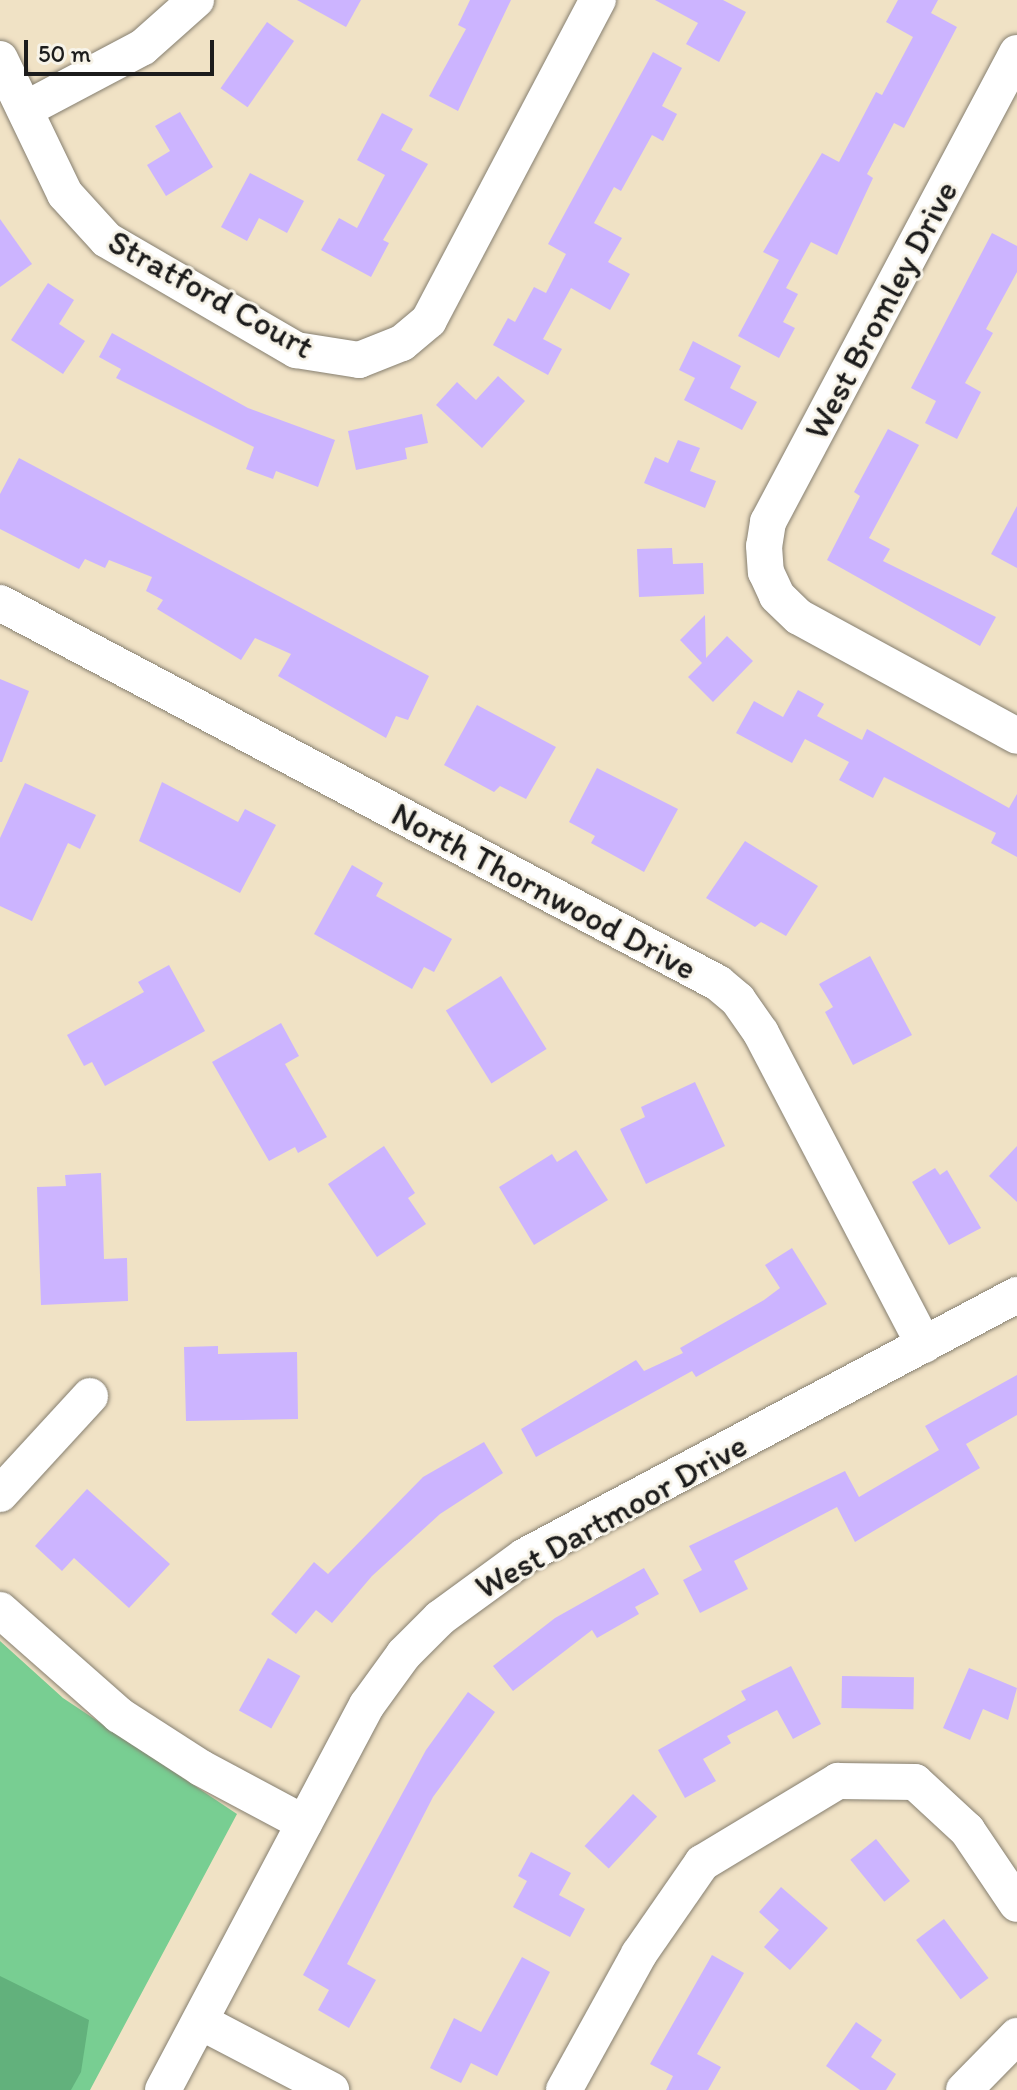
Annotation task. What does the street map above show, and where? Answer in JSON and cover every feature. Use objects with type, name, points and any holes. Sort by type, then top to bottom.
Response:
[{"type":"street","points":[[26,109],[143,47],[196,0]]},
{"type":"street","name":"Stratford Court","points":[[0,59],[65,194],[107,240],[296,350],[359,360],[402,343],[429,320],[598,0]]},
{"type":"street","name":"West Bromley Drive","points":[[1016,733],[799,617],[777,596],[766,572],[768,522],[1017,53]]},
{"type":"street","name":"North Thornwood Drive","points":[[0,603],[718,983],[738,1000],[761,1033],[924,1345]]},
{"type":"street","name":"West Dartmoor Drive","points":[[163,2090],[367,1705],[404,1654],[481,1586],[525,1556],[1017,1295]]},
{"type":"street","points":[[0,1494],[90,1396]]},
{"type":"street","points":[[0,1610],[119,1715],[201,1768],[304,1823]]},
{"type":"street","points":[[564,2090],[639,1954],[702,1863],[838,1781],[915,1782],[967,1830],[1017,1904]]},
{"type":"street","points":[[201,2022],[331,2090]]},
{"type":"street","points":[[964,2090],[1017,2036]]},
{"type":"green space","points":[[0,1641],[63,1698],[237,1814],[90,2090],[0,2090]]},
{"type":"green space","points":[[0,1976],[89,2020],[81,2072],[71,2090],[0,2090]]},
{"type":"building","points":[[297,0],[361,0],[346,27]]},
{"type":"building","points":[[470,0],[511,0],[458,111],[429,96],[466,29],[458,25]]},
{"type":"building","points":[[655,0],[723,0],[746,12],[719,62],[686,44],[698,23]]},
{"type":"building","points":[[898,0],[938,0],[931,13],[957,27],[904,128],[894,123],[867,174],[873,178],[837,255],[811,242],[786,288],[798,294],[783,322],[795,328],[779,358],[738,336],[779,260],[763,252],[822,153],[839,162],[876,92],[882,95],[913,37],[886,22]]},
{"type":"building","points":[[267,22],[294,41],[248,107],[221,88]]},
{"type":"building","points":[[653,52],[682,68],[662,106],[677,114],[663,141],[652,135],[621,191],[614,187],[594,223],[622,238],[608,262],[630,274],[610,310],[571,288],[543,339],[562,349],[548,375],[493,345],[508,318],[515,322],[534,287],[546,293],[566,254],[548,244]]},
{"type":"building","points":[[180,112],[213,167],[166,196],[147,165],[170,151],[155,126]]},
{"type":"building","points":[[382,113],[413,129],[401,150],[428,164],[383,240],[389,243],[371,277],[321,250],[339,218],[357,228],[385,175],[357,160]]},
{"type":"building","points":[[250,173],[304,201],[287,233],[259,218],[247,241],[221,227]]},
{"type":"building","points":[[0,219],[32,264],[0,287]]},
{"type":"building","points":[[992,233],[1017,246],[1017,272],[986,329],[993,333],[965,383],[981,392],[957,439],[925,423],[936,401],[911,388]]},
{"type":"building","points":[[48,283],[74,300],[59,324],[85,341],[63,374],[11,340]]},
{"type":"building","points":[[112,333],[248,408],[335,440],[318,487],[276,471],[273,479],[246,469],[254,447],[116,378],[121,369],[99,357]]},
{"type":"building","points":[[693,341],[741,366],[730,388],[757,402],[742,430],[684,400],[695,378],[679,370]]},
{"type":"building","points":[[498,376],[525,401],[482,448],[436,405],[457,382],[476,400]]},
{"type":"building","points":[[422,414],[428,443],[405,448],[407,459],[356,470],[348,431]]},
{"type":"building","points":[[888,429],[919,445],[869,538],[890,549],[883,561],[996,617],[980,646],[827,560],[860,496],[854,492]]},
{"type":"building","points":[[678,440],[700,448],[690,471],[716,481],[705,508],[644,483],[655,457],[668,463]]},
{"type":"building","points":[[19,458],[429,676],[408,720],[396,716],[386,738],[278,676],[291,654],[255,638],[241,660],[157,609],[163,600],[146,591],[152,577],[109,560],[105,568],[85,559],[79,569],[0,529],[0,494]]},
{"type":"building","points":[[1017,506],[1017,568],[991,554]]},
{"type":"building","points":[[672,548],[673,564],[703,563],[704,594],[639,597],[637,549]]},
{"type":"building","points":[[705,615],[706,658],[727,636],[753,661],[713,702],[688,677],[702,663],[680,640]]},
{"type":"building","points":[[0,679],[29,691],[2,762],[0,762]]},
{"type":"building","points":[[798,690],[824,704],[817,716],[862,740],[867,729],[1009,808],[1017,794],[1017,857],[991,843],[996,833],[884,777],[873,798],[839,780],[849,762],[805,739],[792,763],[736,733],[754,701],[783,717]]},
{"type":"building","points":[[477,705],[556,747],[526,799],[500,786],[494,792],[444,765]]},
{"type":"building","points":[[597,768],[678,809],[644,872],[591,843],[595,836],[569,822]]},
{"type":"building","points":[[162,782],[238,822],[245,809],[276,825],[240,893],[139,841]]},
{"type":"building","points":[[25,783],[96,815],[80,849],[68,843],[32,921],[0,906],[0,838]]},
{"type":"building","points":[[745,841],[818,886],[786,936],[761,922],[755,927],[706,898]]},
{"type":"building","points":[[352,865],[383,883],[376,896],[452,939],[434,972],[424,967],[412,989],[314,934]]},
{"type":"building","points":[[870,956],[912,1035],[853,1065],[825,1012],[833,1007],[819,984]]},
{"type":"building","points":[[169,965],[205,1031],[105,1086],[92,1062],[84,1066],[67,1035],[144,992],[138,982]]},
{"type":"building","points":[[501,976],[547,1049],[491,1083],[446,1010]]},
{"type":"building","points":[[281,1023],[299,1056],[285,1064],[327,1137],[298,1153],[295,1147],[269,1161],[212,1062]]},
{"type":"building","points":[[695,1082],[725,1146],[646,1184],[620,1129],[645,1117],[641,1107]]},
{"type":"building","points":[[384,1146],[415,1193],[408,1198],[426,1224],[377,1257],[328,1184]]},
{"type":"building","points":[[1017,1146],[1017,1202],[989,1176]]},
{"type":"building","points":[[576,1150],[608,1200],[534,1245],[499,1187],[552,1154],[557,1162]]},
{"type":"building","points":[[935,1168],[940,1175],[947,1170],[981,1228],[949,1245],[912,1182]]},
{"type":"building","points":[[101,1173],[104,1259],[127,1258],[128,1301],[41,1305],[37,1187],[66,1186],[65,1175]]},
{"type":"building","points":[[792,1248],[827,1304],[696,1377],[692,1371],[536,1457],[521,1429],[636,1360],[644,1371],[683,1353],[680,1348],[764,1300],[780,1288],[765,1265]]},
{"type":"building","points":[[218,1346],[218,1354],[297,1352],[298,1419],[186,1421],[184,1347]]},
{"type":"building","points":[[1017,1375],[1017,1415],[966,1444],[980,1468],[855,1542],[837,1507],[734,1561],[748,1589],[700,1613],[683,1580],[702,1570],[689,1546],[845,1471],[859,1497],[939,1450],[925,1426]]},
{"type":"building","points":[[484,1442],[503,1473],[440,1514],[372,1576],[332,1623],[316,1610],[296,1634],[271,1614],[314,1562],[328,1574],[423,1477]]},
{"type":"building","points":[[87,1489],[170,1564],[129,1608],[74,1558],[62,1571],[35,1546]]},
{"type":"building","points":[[644,1568],[659,1594],[635,1607],[639,1614],[597,1638],[592,1630],[513,1691],[493,1666],[555,1618]]},
{"type":"building","points":[[268,1658],[300,1676],[271,1728],[239,1710]]},
{"type":"building","points":[[791,1666],[821,1724],[793,1739],[777,1710],[727,1736],[731,1743],[703,1759],[716,1781],[685,1798],[658,1750],[746,1700],[741,1691]]},
{"type":"building","points":[[969,1668],[1017,1688],[1008,1720],[983,1709],[970,1740],[943,1728]]},
{"type":"building","points":[[842,1676],[914,1677],[913,1709],[841,1708]]},
{"type":"building","points":[[468,1692],[495,1712],[433,1797],[347,1964],[376,1980],[349,2028],[318,2010],[329,1990],[303,1975],[426,1750]]},
{"type":"building","points":[[633,1794],[657,1817],[609,1868],[585,1846]]},
{"type":"building","points":[[876,1839],[910,1881],[884,1902],[850,1860]]},
{"type":"building","points":[[531,1852],[571,1873],[559,1895],[585,1909],[570,1937],[513,1907],[527,1881],[518,1876]]},
{"type":"building","points":[[781,1887],[828,1928],[790,1970],[764,1947],[779,1930],[759,1912]]},
{"type":"building","points":[[944,1919],[989,1978],[961,1999],[916,1940]]},
{"type":"building","points":[[712,1955],[744,1973],[697,2054],[721,2067],[708,2090],[666,2090],[673,2076],[650,2064]]},
{"type":"building","points":[[522,1957],[550,1972],[497,2076],[471,2063],[461,2083],[430,2068],[454,2018],[481,2032]]},
{"type":"building","points":[[856,2022],[882,2040],[871,2057],[896,2074],[886,2090],[860,2090],[826,2066]]}]
